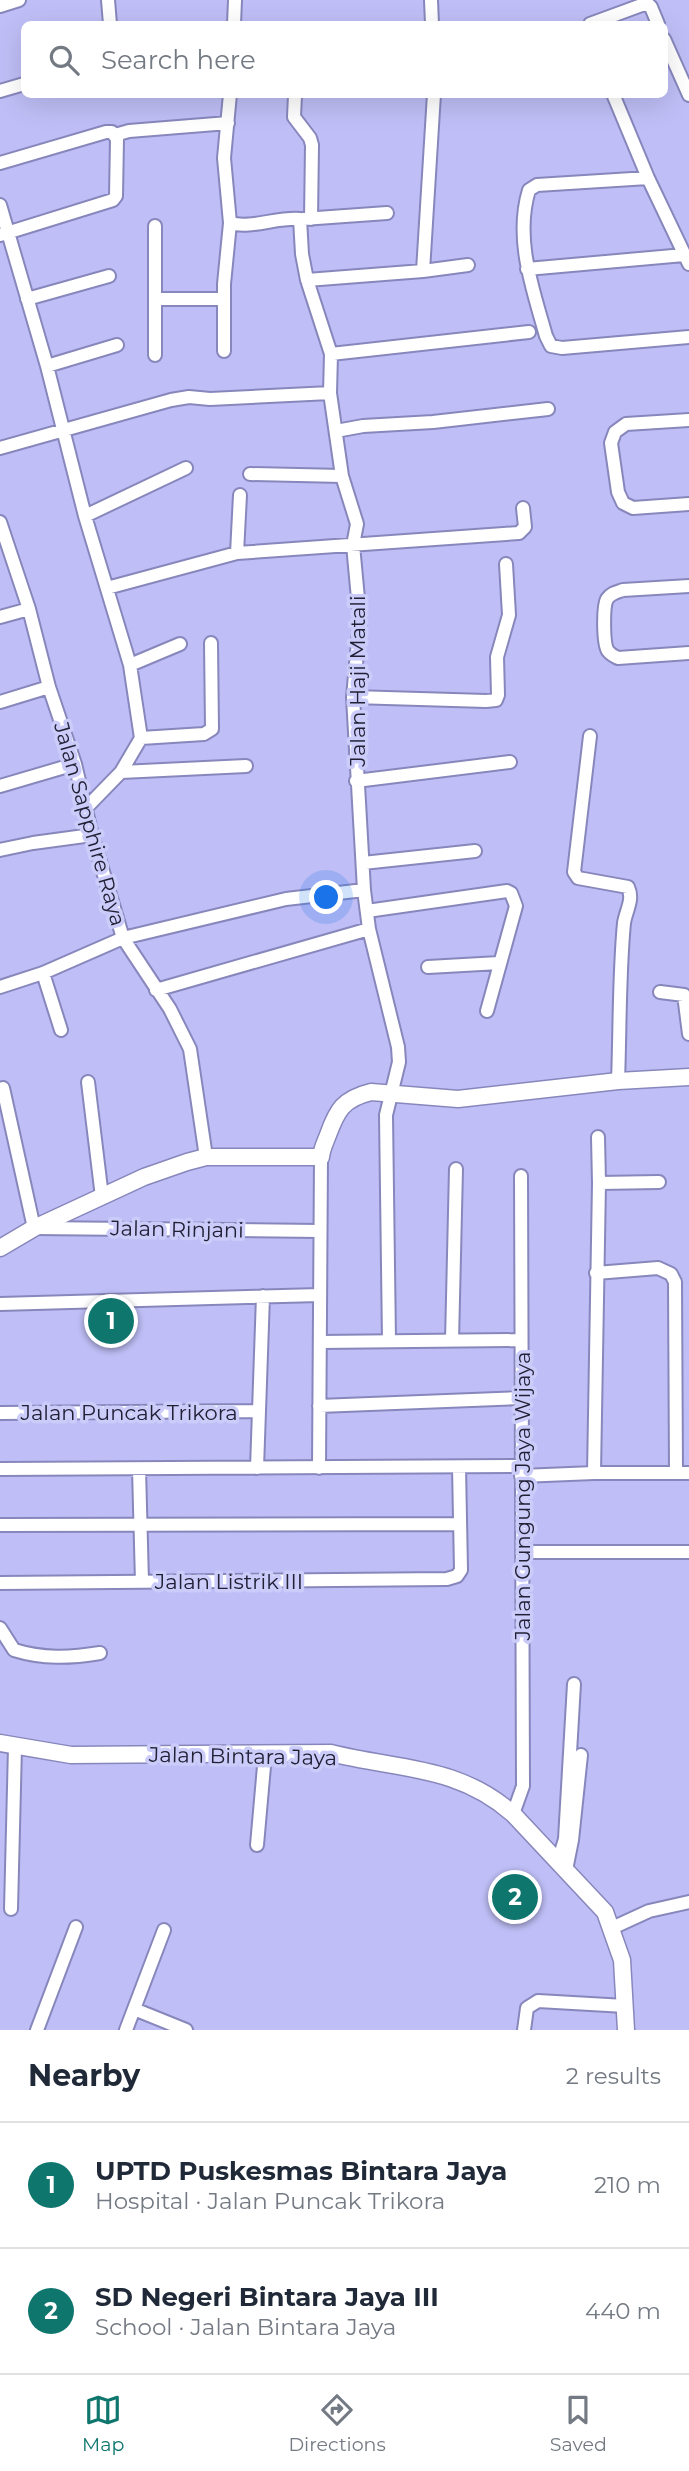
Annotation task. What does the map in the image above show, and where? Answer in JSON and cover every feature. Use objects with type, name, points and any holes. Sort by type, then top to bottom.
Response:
[{"type":"street","points":[[0,6],[19,0]]},
{"type":"street","points":[[108,0],[110,21]]},
{"type":"street","points":[[234,21],[235,0]]},
{"type":"street","points":[[431,0],[432,21]]},
{"type":"street","points":[[598,21],[646,3],[658,21]]},
{"type":"street","points":[[668,47],[689,95]]},
{"type":"street","points":[[0,91],[21,85]]},
{"type":"street","points":[[224,351],[229,223],[224,158],[230,98]]},
{"type":"street","name":"Jalan Haji Matali","points":[[295,98],[294,117],[310,138],[312,145],[302,254],[307,280],[331,354],[330,393],[342,476],[357,524],[353,545],[360,620],[353,696],[364,890],[369,929],[398,1047],[399,1062],[386,1115],[389,1341]]},
{"type":"street","points":[[423,271],[435,98]]},
{"type":"street","points":[[527,269],[687,260],[648,178],[615,98]]},
{"type":"street","points":[[0,163],[106,132],[115,135],[129,131],[228,123]]},
{"type":"street","points":[[4,234],[109,203],[116,196],[115,135]]},
{"type":"street","points":[[648,178],[537,185],[529,190],[523,241],[527,269],[551,346],[562,348],[689,337]]},
{"type":"street","points":[[0,205],[4,234],[47,366],[85,516],[130,665],[141,738],[121,772],[85,809]]},
{"type":"street","points":[[229,223],[242,225],[287,218],[387,213]]},
{"type":"street","points":[[155,226],[155,355]]},
{"type":"street","points":[[307,280],[468,265]]},
{"type":"street","points":[[27,299],[109,276]]},
{"type":"street","points":[[155,299],[224,299]]},
{"type":"street","points":[[331,354],[529,332]]},
{"type":"street","points":[[47,366],[117,345]]},
{"type":"street","points":[[0,448],[189,397],[210,399],[330,393]]},
{"type":"street","points":[[336,431],[363,426],[433,422],[548,409]]},
{"type":"street","points":[[689,421],[626,424],[615,432],[611,443],[618,492],[623,503],[633,508],[689,504]]},
{"type":"street","points":[[85,516],[186,468]]},
{"type":"street","points":[[250,474],[342,476]]},
{"type":"street","points":[[237,553],[240,495]]},
{"type":"street","points":[[107,588],[237,553],[519,533],[524,527],[523,508]]},
{"type":"street","name":"Jalan Sapphire Raya","points":[[1,529],[29,609],[49,687],[75,764],[92,835],[122,938],[170,1009],[190,1049],[206,1157]]},
{"type":"street","points":[[353,696],[496,700],[497,656],[509,615],[506,564]]},
{"type":"street","points":[[689,586],[623,590],[613,593],[607,599],[605,608],[607,650],[612,655],[618,658],[689,653]]},
{"type":"street","points":[[0,617],[29,609]]},
{"type":"street","points":[[141,738],[204,734],[212,729],[211,643]]},
{"type":"street","points":[[130,665],[180,644]]},
{"type":"street","points":[[0,702],[49,687]]},
{"type":"street","points":[[590,736],[574,872],[578,878],[628,887],[631,902],[624,928],[618,1082]]},
{"type":"street","points":[[356,781],[510,762]]},
{"type":"street","points":[[0,786],[75,764]]},
{"type":"street","points":[[121,772],[246,766]]},
{"type":"street","points":[[0,850],[92,835]]},
{"type":"street","points":[[363,863],[475,851]]},
{"type":"street","points":[[0,987],[43,973],[122,938],[286,899],[364,890]]},
{"type":"street","points":[[367,911],[507,891],[514,897],[516,906],[487,1011]]},
{"type":"street","points":[[156,990],[369,929]]},
{"type":"street","points":[[428,967],[499,962]]},
{"type":"street","points":[[43,973],[61,1030]]},
{"type":"street","points":[[660,992],[684,995],[689,1034]]},
{"type":"street","points":[[319,1468],[321,1157],[323,1145],[338,1110],[351,1099],[365,1094],[458,1099],[689,1077]]},
{"type":"street","points":[[88,1082],[102,1197]]},
{"type":"street","points":[[3,1088],[34,1228]]},
{"type":"street","points":[[594,1473],[598,1137]]},
{"type":"street","points":[[0,1248],[34,1228],[163,1169],[206,1157],[321,1157]]},
{"type":"street","points":[[453,1341],[456,1168]]},
{"type":"street","name":"Jalan Gungung Jaya Wijaya","points":[[513,1814],[523,1786],[521,1176]]},
{"type":"street","points":[[599,1183],[659,1182]]},
{"type":"street","name":"Jalan Rinjani","points":[[34,1228],[320,1231]]},
{"type":"street","points":[[0,1469],[459,1467],[682,1474],[683,1317],[675,1282],[671,1274],[658,1268],[596,1273]]},
{"type":"street","points":[[0,1304],[320,1295]]},
{"type":"street","points":[[257,1468],[263,1296]]},
{"type":"street","points":[[320,1342],[521,1340]]},
{"type":"street","points":[[319,1406],[521,1398]]},
{"type":"street","name":"Jalan Puncak Trikora","points":[[0,1413],[258,1411]]},
{"type":"street","points":[[0,1525],[459,1524],[459,1467]]},
{"type":"street","points":[[139,1469],[142,1581]]},
{"type":"street","name":"Jalan Listrik III","points":[[0,1583],[407,1579],[457,1576],[461,1570],[459,1524]]},
{"type":"street","points":[[522,1552],[689,1552]]},
{"type":"street","points":[[0,1628],[14,1650],[27,1654],[49,1658],[100,1653]]},
{"type":"street","points":[[568,1839],[574,1684]]},
{"type":"street","points":[[7,1745],[11,1909]]},
{"type":"street","name":"Jalan Bintara Jaya","points":[[7,1745],[71,1755],[331,1753],[369,1763],[415,1768],[471,1784],[497,1799],[513,1814],[605,1912],[622,1960],[626,2030]]},
{"type":"street","points":[[257,1845],[265,1755]]},
{"type":"street","points":[[562,1866],[581,1755]]},
{"type":"street","points":[[612,1928],[649,1911],[689,1903]]},
{"type":"street","points":[[37,2030],[76,1927]]},
{"type":"street","points":[[126,2030],[164,1930]]},
{"type":"street","points":[[524,2030],[527,2008],[538,2001],[625,2006]]},
{"type":"street","points":[[134,2009],[186,2030]]},
{"type":"place","name":"UPTD Puskesmas Bintara Jaya","points":[[111,1321]]},
{"type":"place","name":"SD Negeri Bintara Jaya III","points":[[515,1897]]}]
